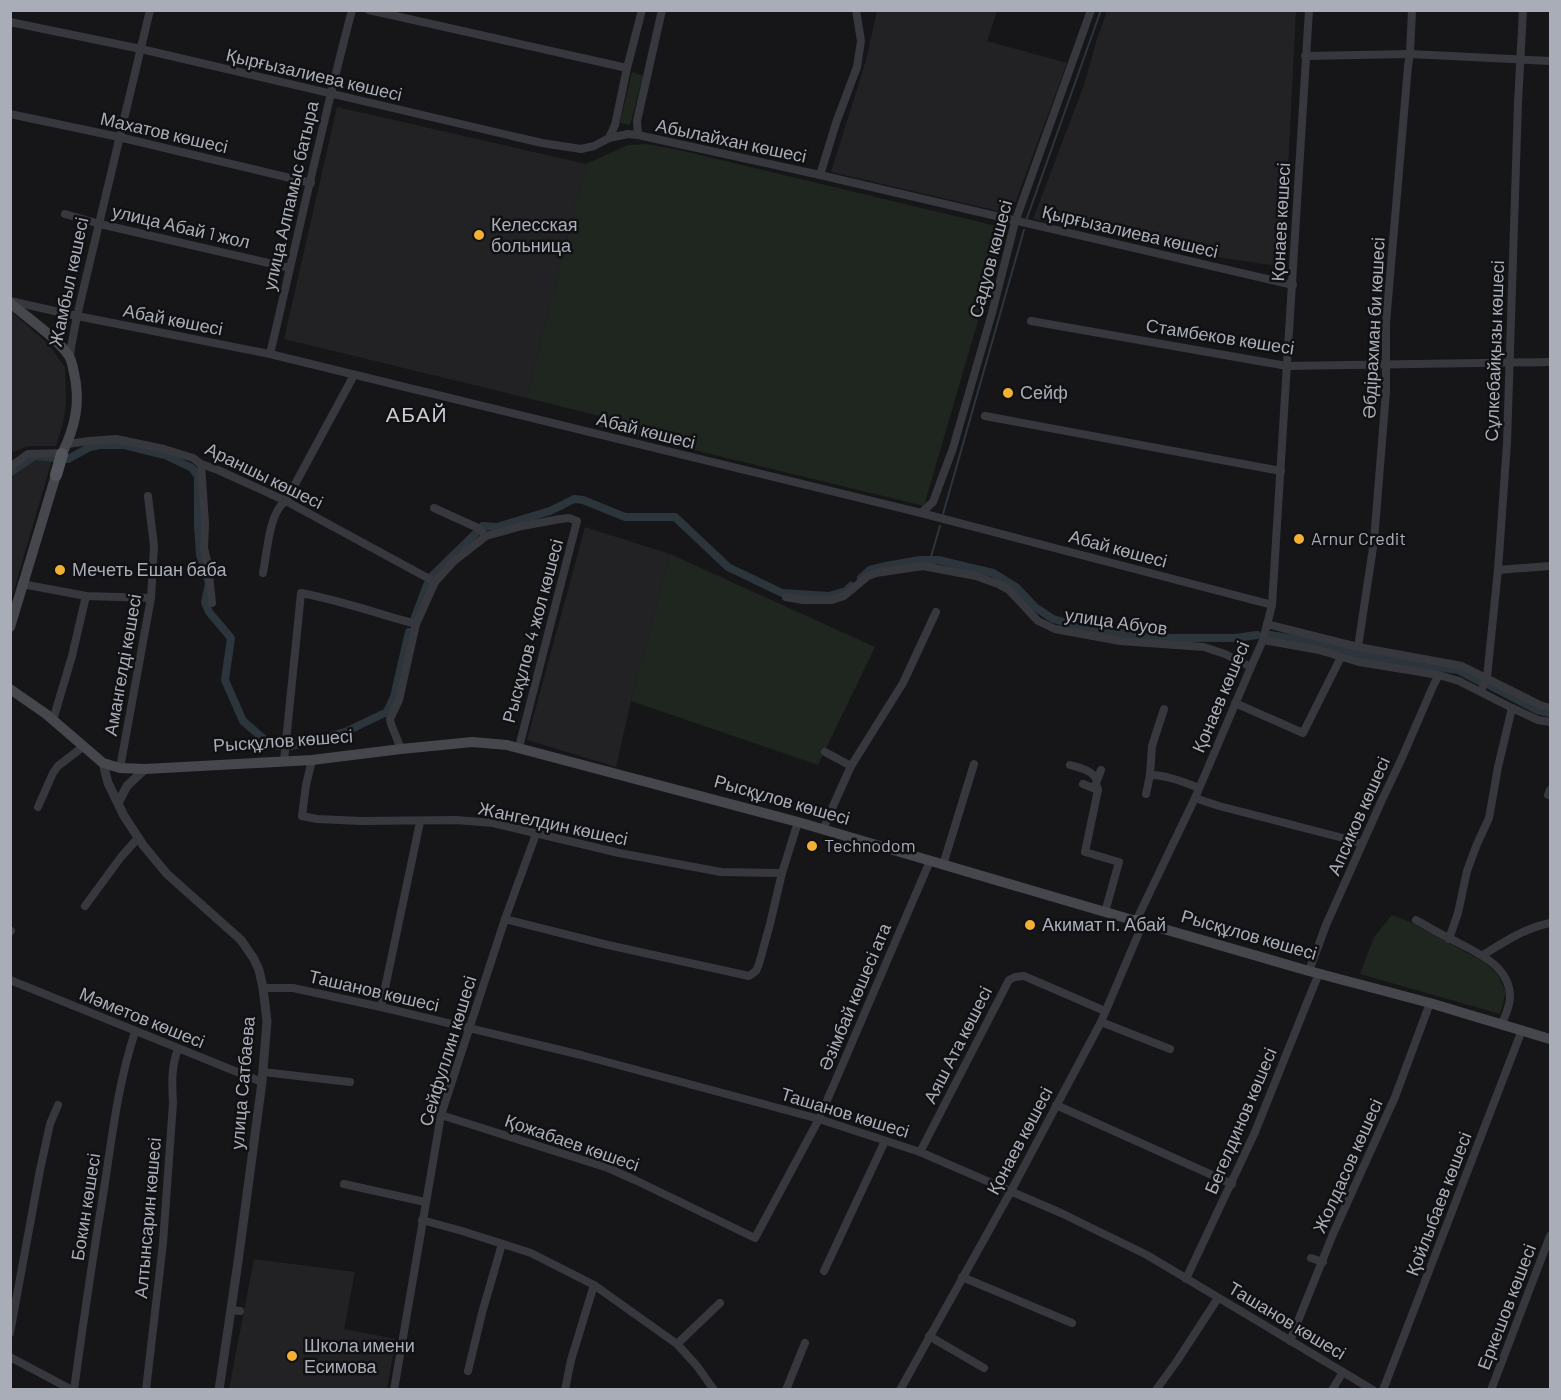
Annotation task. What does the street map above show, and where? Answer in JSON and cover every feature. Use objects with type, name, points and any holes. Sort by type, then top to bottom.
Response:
[{"type":"main road","points":[[10,302],[70,357]]},
{"type":"main road","name":"Жамбыл көшесі","points":[[10,627],[77,411],[76,382],[70,357]]},
{"type":"main road","name":"Рысқұлов көшесі","points":[[10,689],[53,720],[103,763],[120,768],[146,769],[312,760],[472,742],[519,747],[798,822],[1551,1039]]},
{"type":"street","name":"Жамбыл көшесі","points":[[70,357],[77,316],[150,10]]},
{"type":"street","name":"улица Алпамыс батыра","points":[[270,354],[330,94],[352,10]]},
{"type":"street","points":[[369,10],[627,68]]},
{"type":"street","points":[[609,138],[616,121],[642,10]]},
{"type":"street","points":[[638,135],[637,121],[662,10]]},
{"type":"street","name":"Абылайхан көшесі","points":[[609,138],[628,134],[638,135],[820,176],[836,123],[857,67],[861,41],[856,10]]},
{"type":"street","name":"Садуов көшесі","points":[[921,513],[933,502],[953,448],[992,313],[1015,222],[1091,10]]},
{"type":"street","name":"Қонаев көшесі","points":[[900,1389],[1011,1191],[1101,1022],[1140,922],[1263,640],[1272,605],[1309,10]]},
{"type":"street","name":"Әбдірахман би көшесі","points":[[1358,646],[1374,541],[1386,392],[1386,323],[1389,281],[1398,198],[1412,10]]},
{"type":"street","name":"Сұлкебайқызы көшесі","points":[[1481,691],[1487,677],[1508,443],[1523,10]]},
{"type":"street","name":"Қырғызалиева көшесі","points":[[10,22],[141,49],[542,143],[581,149],[594,146],[609,138]]},
{"type":"street","points":[[1305,56],[1410,54],[1551,61]]},
{"type":"street","name":"Махатов көшесі","points":[[10,114],[119,137],[311,183]]},
{"type":"street","points":[[616,121],[628,134]]},
{"type":"street","name":"Қырғызалиева көшесі","points":[[820,176],[1293,285]]},
{"type":"street","name":"улица Абай 1 жол","points":[[65,214],[290,268]]},
{"type":"street","name":"Абай көшесі","points":[[10,302],[270,354],[921,513],[1272,605]]},
{"type":"street","name":"Стамбеков көшесі","points":[[1031,321],[1287,366],[1551,362]]},
{"type":"street","points":[[276,328],[286,330]]},
{"type":"street","points":[[263,573],[273,520],[282,503],[286,501],[354,375]]},
{"type":"street","points":[[985,416],[1281,471]]},
{"type":"street","name":"Араншы көшесі","points":[[10,467],[28,454],[64,451],[106,439],[126,440],[178,453],[286,501],[435,582]]},
{"type":"street","points":[[201,464],[205,523],[204,548],[212,603]]},
{"type":"street","name":"Амангелді көшесі","points":[[120,768],[151,598],[154,546],[148,496]]},
{"type":"street","points":[[401,749],[390,719],[399,700],[416,624],[435,582],[454,561],[486,536],[478,528],[434,508]]},
{"type":"street","name":"Рысқұлов 4 жол көшесі","points":[[486,536],[560,519],[569,518],[577,522],[519,747]]},
{"type":"street","name":"улица Абуов","points":[[786,597],[803,600],[832,600],[843,596],[868,576],[876,573],[923,566],[976,576],[998,584],[1009,590],[1038,621],[1055,629],[1120,640],[1204,647],[1251,667]]},
{"type":"street","points":[[1498,570],[1551,566]]},
{"type":"street","points":[[22,584],[86,596],[151,598]]},
{"type":"street","points":[[284,761],[301,593],[338,600],[416,624]]},
{"type":"street","points":[[53,720],[72,657],[86,596]]},
{"type":"street","points":[[824,830],[851,766],[903,683],[936,612]]},
{"type":"street","points":[[1267,624],[1358,646],[1462,666],[1540,705],[1551,708]]},
{"type":"street","points":[[1263,640],[1319,650],[1359,662],[1439,675],[1459,681],[1538,720],[1551,722]]},
{"type":"street","points":[[1235,703],[1303,733],[1341,657]]},
{"type":"street","name":"Апсиков көшесі","points":[[1314,972],[1326,925],[1439,675]]},
{"type":"street","points":[[1449,939],[1471,859],[1489,818],[1498,766],[1512,708]]},
{"type":"street","points":[[1146,794],[1152,746],[1164,709]]},
{"type":"street","points":[[38,807],[58,766],[84,746]]},
{"type":"street","points":[[825,752],[851,766]]},
{"type":"street","name":"Жангелдин көшесі","points":[[312,760],[302,816],[361,821],[456,820],[493,824],[619,853],[721,872],[782,873]]},
{"type":"street","name":"улица Сатбаева","points":[[103,763],[108,783],[117,803],[138,838],[167,874],[241,940],[254,959],[263,988],[267,1021],[263,1077],[236,1311],[219,1389]]},
{"type":"street","points":[[943,865],[974,764]]},
{"type":"street","points":[[1070,765],[1087,771],[1097,780]]},
{"type":"street","points":[[117,803],[128,786],[146,769]]},
{"type":"street","points":[[1101,770],[1097,780],[1098,790],[1085,852],[1119,862],[1105,912]]},
{"type":"street","points":[[1150,775],[1184,782],[1198,789]]},
{"type":"street","points":[[1083,784],[1098,790]]},
{"type":"street","points":[[1195,798],[1362,844]]},
{"type":"street","points":[[381,1007],[420,822]]},
{"type":"street","points":[[505,919],[608,945],[749,976],[756,971],[759,964],[782,873],[798,822]]},
{"type":"street","name":"Сейфуллин көшесі","points":[[394,1389],[441,1114],[505,919],[536,834]]},
{"type":"street","points":[[86,906],[138,838]]},
{"type":"street","name":"Әзімбай көшесі ата","points":[[755,1238],[819,1119],[930,861]]},
{"type":"street","points":[[1416,920],[1483,955],[1497,967],[1506,981],[1510,996],[1502,1024]]},
{"type":"street","points":[[1483,955],[1514,936],[1551,923]]},
{"type":"street","name":"Бегелдинов көшесі","points":[[1186,1278],[1232,1184],[1270,1096],[1314,972]]},
{"type":"street","name":"Аяш Ата көшесі","points":[[920,1152],[1009,980],[1024,976],[1105,1011]]},
{"type":"street","name":"Мәметов көшесі","points":[[10,980],[178,1049],[263,1077],[350,1082]]},
{"type":"street","name":"Ташанов көшесі","points":[[263,988],[293,988],[581,1055],[819,1119],[920,1152],[1108,1235],[1186,1278],[1373,1389]]},
{"type":"street","name":"Жолдасов көшесі","points":[[1290,1341],[1333,1234],[1395,1097],[1430,1003]]},
{"type":"street","points":[[1101,1022],[1170,1049]]},
{"type":"street","name":"Қойлыбаев көшесі","points":[[1383,1389],[1522,1030]]},
{"type":"street","name":"Бокин көшесі","points":[[73,1389],[113,1129],[121,1084],[135,1032]]},
{"type":"street","name":"Алтынсарин көшесі","points":[[146,1389],[163,1243],[173,1103],[173,1061],[178,1049]]},
{"type":"street","points":[[10,1333],[40,1170],[58,1105]]},
{"type":"street","points":[[1056,1105],[1232,1184]]},
{"type":"street","name":"Қожабаев көшесі","points":[[441,1114],[608,1168],[755,1238]]},
{"type":"street","points":[[824,1270],[885,1141]]},
{"type":"street","points":[[344,1184],[425,1202]]},
{"type":"street","points":[[422,1220],[531,1253],[594,1285],[677,1344],[714,1389]]},
{"type":"street","name":"Еркешов көшесі","points":[[1491,1389],[1551,1236]]},
{"type":"street","points":[[468,1371],[502,1244]]},
{"type":"street","points":[[1311,1258],[1323,1262]]},
{"type":"street","points":[[962,1277],[1072,1323]]},
{"type":"street","points":[[565,1389],[571,1360],[594,1285]]},
{"type":"street","points":[[1156,1389],[1218,1298]]},
{"type":"street","points":[[677,1344],[720,1303]]},
{"type":"street","points":[[929,1336],[984,1368]]},
{"type":"street","points":[[786,1389],[806,1343]]},
{"type":"street","points":[[10,1357],[73,1389]]},
{"type":"street","points":[[1332,1389],[1343,1372]]},
{"type":"shaded area","points":[[877,11],[997,11],[987,41],[1067,63],[1011,214],[831,172],[866,60]]},
{"type":"shaded area","points":[[1107,11],[1296,11],[1283,267],[1224,258],[1033,219],[1084,85]]},
{"type":"shaded area","points":[[632,72],[643,76],[630,125],[620,123]]},
{"type":"shaded area","points":[[337,107],[586,164],[527,398],[284,339]]},
{"type":"shaded area","points":[[646,144],[1005,228],[924,506],[596,426],[599,416],[527,398],[586,164],[628,145]]},
{"type":"shaded area","points":[[11,311],[48,344],[65,367],[66,404],[56,446],[29,446],[11,452]]},
{"type":"shaded area","points":[[34,460],[52,460],[11,600],[11,478]]},
{"type":"shaded area","points":[[585,527],[670,554],[616,767],[527,740]]},
{"type":"shaded area","points":[[670,554],[875,647],[818,765],[631,701]]},
{"type":"shaded area","points":[[1392,915],[1410,922],[1484,962],[1497,974],[1506,992],[1500,1014],[1360,974],[1374,937]]},
{"type":"shaded area","points":[[254,1259],[355,1272],[344,1329],[396,1339],[387,1389],[229,1389]]},
{"type":"waterway","points":[[1027,218],[1101,10]]},
{"type":"waterway","points":[[943,514],[1024,230]]},
{"type":"waterway","points":[[10,473],[35,456],[68,459],[90,447],[100,445],[124,445],[165,455],[192,468],[198,476],[200,555],[209,583],[205,602],[209,612],[231,638],[225,680],[243,721],[271,745],[279,746]]},
{"type":"waterway","points":[[483,526],[497,527],[550,511],[574,499],[583,500],[625,517],[675,517],[728,567],[782,593],[829,596],[846,591],[851,586]]},
{"type":"waterway","points":[[930,560],[940,526]]},
{"type":"waterway","points":[[433,575],[475,534]]},
{"type":"waterway","points":[[861,578],[870,570],[886,566],[920,560],[938,560],[993,573],[1016,587],[1035,607],[1053,619],[1085,628],[1154,638],[1235,638],[1257,635]]},
{"type":"waterway","points":[[414,620],[427,585]]},
{"type":"waterway","points":[[292,746],[345,732],[387,712],[394,697],[409,632]]},
{"type":"waterway","points":[[1270,635],[1321,643],[1366,656],[1458,670],[1479,681]]},
{"type":"waterway","points":[[1491,686],[1537,710],[1550,713]]},
{"type":"place","name":"Келесская больница","points":[[479,235]]},
{"type":"place","name":"Сейф","points":[[1008,393]]},
{"type":"place","name":"Arnur Credit","points":[[1299,539]]},
{"type":"place","name":"Мечеть Ешан баба","points":[[60,570]]},
{"type":"place","name":"Technodom","points":[[812,846]]},
{"type":"place","name":"Акимат п. Абай","points":[[1030,925]]},
{"type":"place","name":"Школа имени Есимова","points":[[292,1356]]},
{"type":"district","name":"АБАЙ","points":[[417,415]]}]
